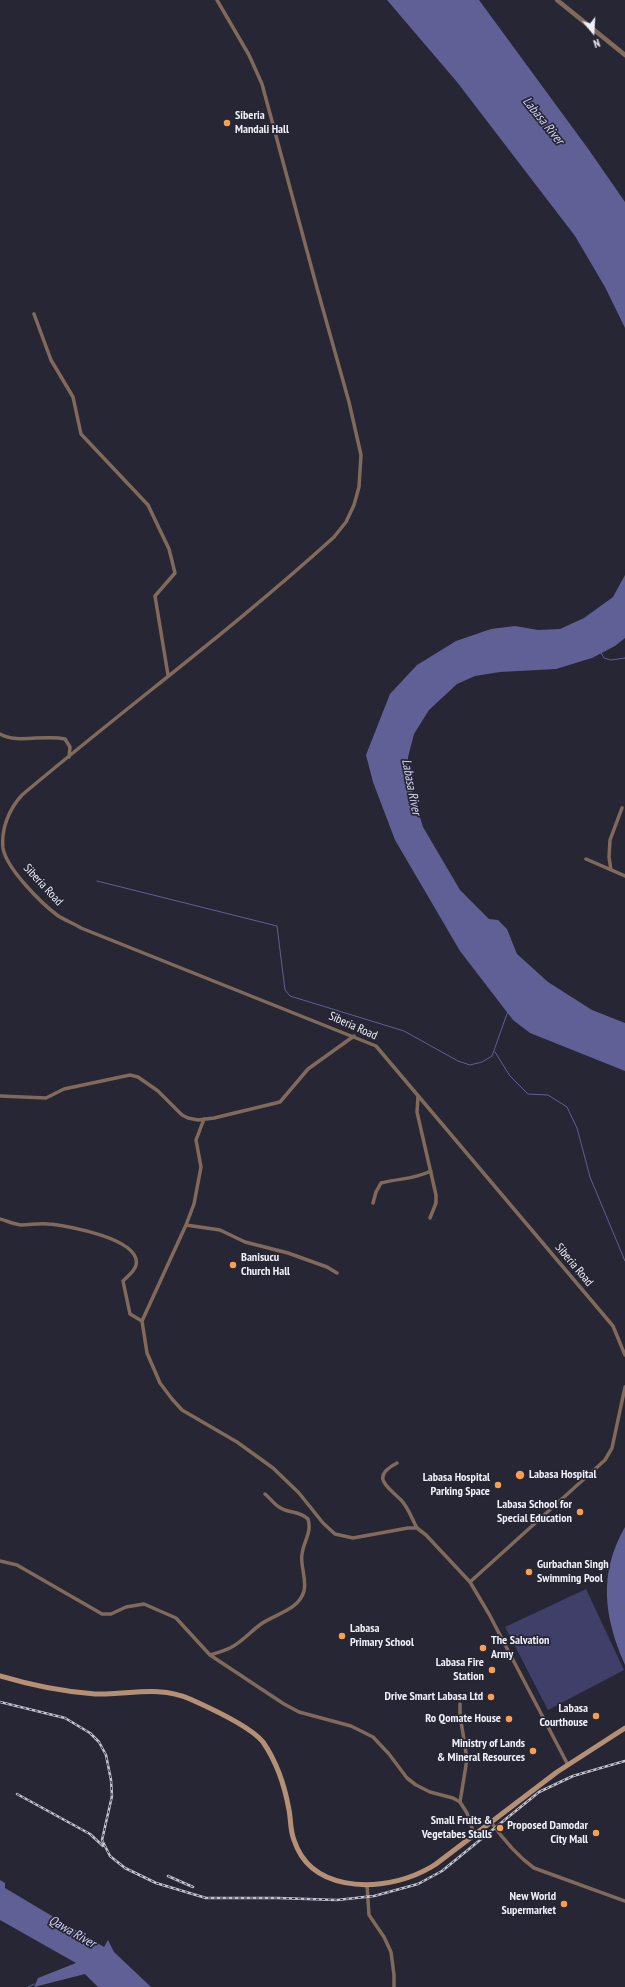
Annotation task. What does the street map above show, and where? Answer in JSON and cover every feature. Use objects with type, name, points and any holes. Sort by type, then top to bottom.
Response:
[{"type":"main road","points":[[0,1676],[94,1694],[165,1691],[190,1699],[249,1730],[262,1741],[274,1762],[289,1810],[293,1839],[299,1853],[313,1868],[328,1879],[349,1884],[367,1885],[415,1875],[436,1864],[490,1821],[568,1765],[625,1728]]},
{"type":"street","points":[[2,849],[5,827],[16,801],[168,675],[246,613],[334,537],[346,522],[354,505],[362,469],[361,455],[349,402],[262,84],[249,55],[217,0]]},
{"type":"street","points":[[557,0],[625,55]]},
{"type":"street","points":[[34,314],[51,360],[73,397],[81,434],[148,505],[169,549],[175,573],[154,596],[168,675]]},
{"type":"street","points":[[0,734],[11,739],[51,737],[65,739],[70,747],[68,757]]},
{"type":"street","points":[[611,870],[608,857],[610,840],[622,808]]},
{"type":"street","name":"Siberia Road","points":[[2,849],[19,877],[48,907],[64,919],[228,988],[354,1036],[376,1046],[613,1326],[625,1355]]},
{"type":"street","points":[[586,858],[625,876]]},
{"type":"street","points":[[0,1096],[46,1098],[64,1089],[130,1075],[138,1078],[158,1091],[182,1116],[204,1119],[280,1102],[308,1069],[354,1036]]},
{"type":"street","points":[[418,1096],[417,1112],[431,1171],[436,1204],[430,1218]]},
{"type":"street","points":[[204,1119],[196,1140],[201,1167],[200,1179],[186,1225],[142,1320],[147,1353],[160,1383],[182,1410],[237,1442],[273,1468],[299,1493],[322,1523],[335,1534],[353,1538],[397,1528],[416,1528]]},
{"type":"street","points":[[373,1203],[376,1192],[381,1183],[391,1180],[409,1179],[431,1171]]},
{"type":"street","points":[[0,1219],[20,1224],[48,1224],[77,1228],[107,1237],[121,1244],[135,1255],[136,1267],[123,1281],[130,1314],[142,1320]]},
{"type":"street","points":[[186,1225],[220,1230],[245,1242],[288,1253],[327,1267],[337,1273]]},
{"type":"street","points":[[470,1582],[605,1460],[612,1448],[624,1398],[625,1387]]},
{"type":"street","points":[[397,1463],[383,1473],[382,1479],[385,1485],[402,1501],[416,1528],[426,1535],[470,1582],[489,1614],[568,1765]]},
{"type":"street","points":[[210,1655],[228,1649],[239,1643],[262,1623],[292,1607],[300,1600],[304,1590],[301,1560],[303,1547],[310,1528],[308,1519],[298,1512],[290,1512],[278,1507],[271,1498],[265,1494]]},
{"type":"street","points":[[0,1561],[17,1565],[102,1614],[111,1614],[136,1605],[152,1607],[181,1622],[195,1641],[210,1655],[253,1685],[299,1712],[365,1732],[381,1744],[403,1773],[416,1785],[430,1792],[453,1798],[460,1802],[467,1813],[474,1834]]},
{"type":"street","points":[[460,1704],[460,1715],[467,1759],[460,1802]]},
{"type":"street","points":[[490,1821],[498,1834],[524,1861],[534,1868],[625,1901]]},
{"type":"street","points":[[367,1885],[369,1915],[384,1937],[391,1952],[394,1987]]},
{"type":"shaded area","points":[[586,1589],[624,1670],[548,1710],[505,1627]]},
{"type":"water","name":"Labasa River","points":[[387,0],[479,0],[589,150],[625,202],[625,328],[605,287],[575,236],[457,82]]},
{"type":"water","name":"Labasa River","points":[[625,575],[625,638],[615,646],[592,658],[556,669],[500,672],[475,676],[457,684],[429,710],[414,734],[408,757],[408,777],[423,827],[460,890],[489,919],[498,920],[507,929],[517,954],[548,982],[592,1010],[625,1023],[625,1071],[530,1033],[513,1020],[460,951],[395,840],[373,782],[366,755],[390,694],[417,665],[456,641],[491,629],[515,626],[538,630],[560,629],[584,618],[613,597]]},
{"type":"water","points":[[625,1527],[625,1665],[612,1630],[607,1596],[611,1562],[616,1544]]},
{"type":"water","name":"Qawa River","points":[[0,1880],[5,1883],[5,1888],[104,1947],[108,1940],[114,1952],[151,1987],[98,1987],[85,1974],[34,1987],[38,1978],[76,1963],[0,1920]]},
{"type":"waterway","points":[[601,653],[604,658],[611,660],[625,658]]},
{"type":"waterway","points":[[97,881],[277,926],[285,990],[290,996],[404,1031],[458,1061],[470,1065],[482,1062],[492,1056],[508,1011]]},
{"type":"waterway","points":[[495,1052],[510,1076],[528,1094],[548,1095],[567,1107],[577,1128],[590,1177],[625,1261]]},
{"type":"waterway","points":[[28,1987],[34,1984]]},
{"type":"railway","points":[[0,1702],[65,1718],[90,1733],[99,1742],[106,1755],[111,1780],[112,1796],[102,1840],[110,1856],[125,1868],[156,1883],[206,1898],[337,1900],[374,1896],[418,1884],[442,1871],[539,1792],[573,1776],[625,1761]]},
{"type":"railway","points":[[17,1794],[90,1834],[103,1846]]},
{"type":"railway","points":[[168,1876],[193,1887]]},
{"type":"place","name":"Siberia Mandali Hall","points":[[227,123]]},
{"type":"place","name":"Banisucu Church Hall","points":[[233,1265]]},
{"type":"place","name":"Labasa Hospital","points":[[520,1475]]},
{"type":"place","name":"Labasa Hospital Parking Space","points":[[498,1485]]},
{"type":"place","name":"Labasa School for Special Education","points":[[580,1512]]},
{"type":"place","name":"Gurbachan Singh Swimming Pool","points":[[529,1572]]},
{"type":"place","name":"Labasa Primary School","points":[[342,1636]]},
{"type":"place","name":"The Salvation Army","points":[[483,1648]]},
{"type":"place","name":"Labasa Fire Station","points":[[492,1670]]},
{"type":"place","name":"Drive Smart Labasa Ltd","points":[[491,1697]]},
{"type":"place","name":"Labasa Courthouse","points":[[596,1716]]},
{"type":"place","name":"Ro Qomate House","points":[[509,1719]]},
{"type":"place","name":"Ministry of Lands & Mineral Resources","points":[[533,1751]]},
{"type":"place","name":"Small Fruits & Vegetabes Stalls","points":[[500,1828]]},
{"type":"place","name":"Proposed Damodar City Mall","points":[[596,1833]]},
{"type":"place","name":"New World Supermarket","points":[[564,1904]]}]
